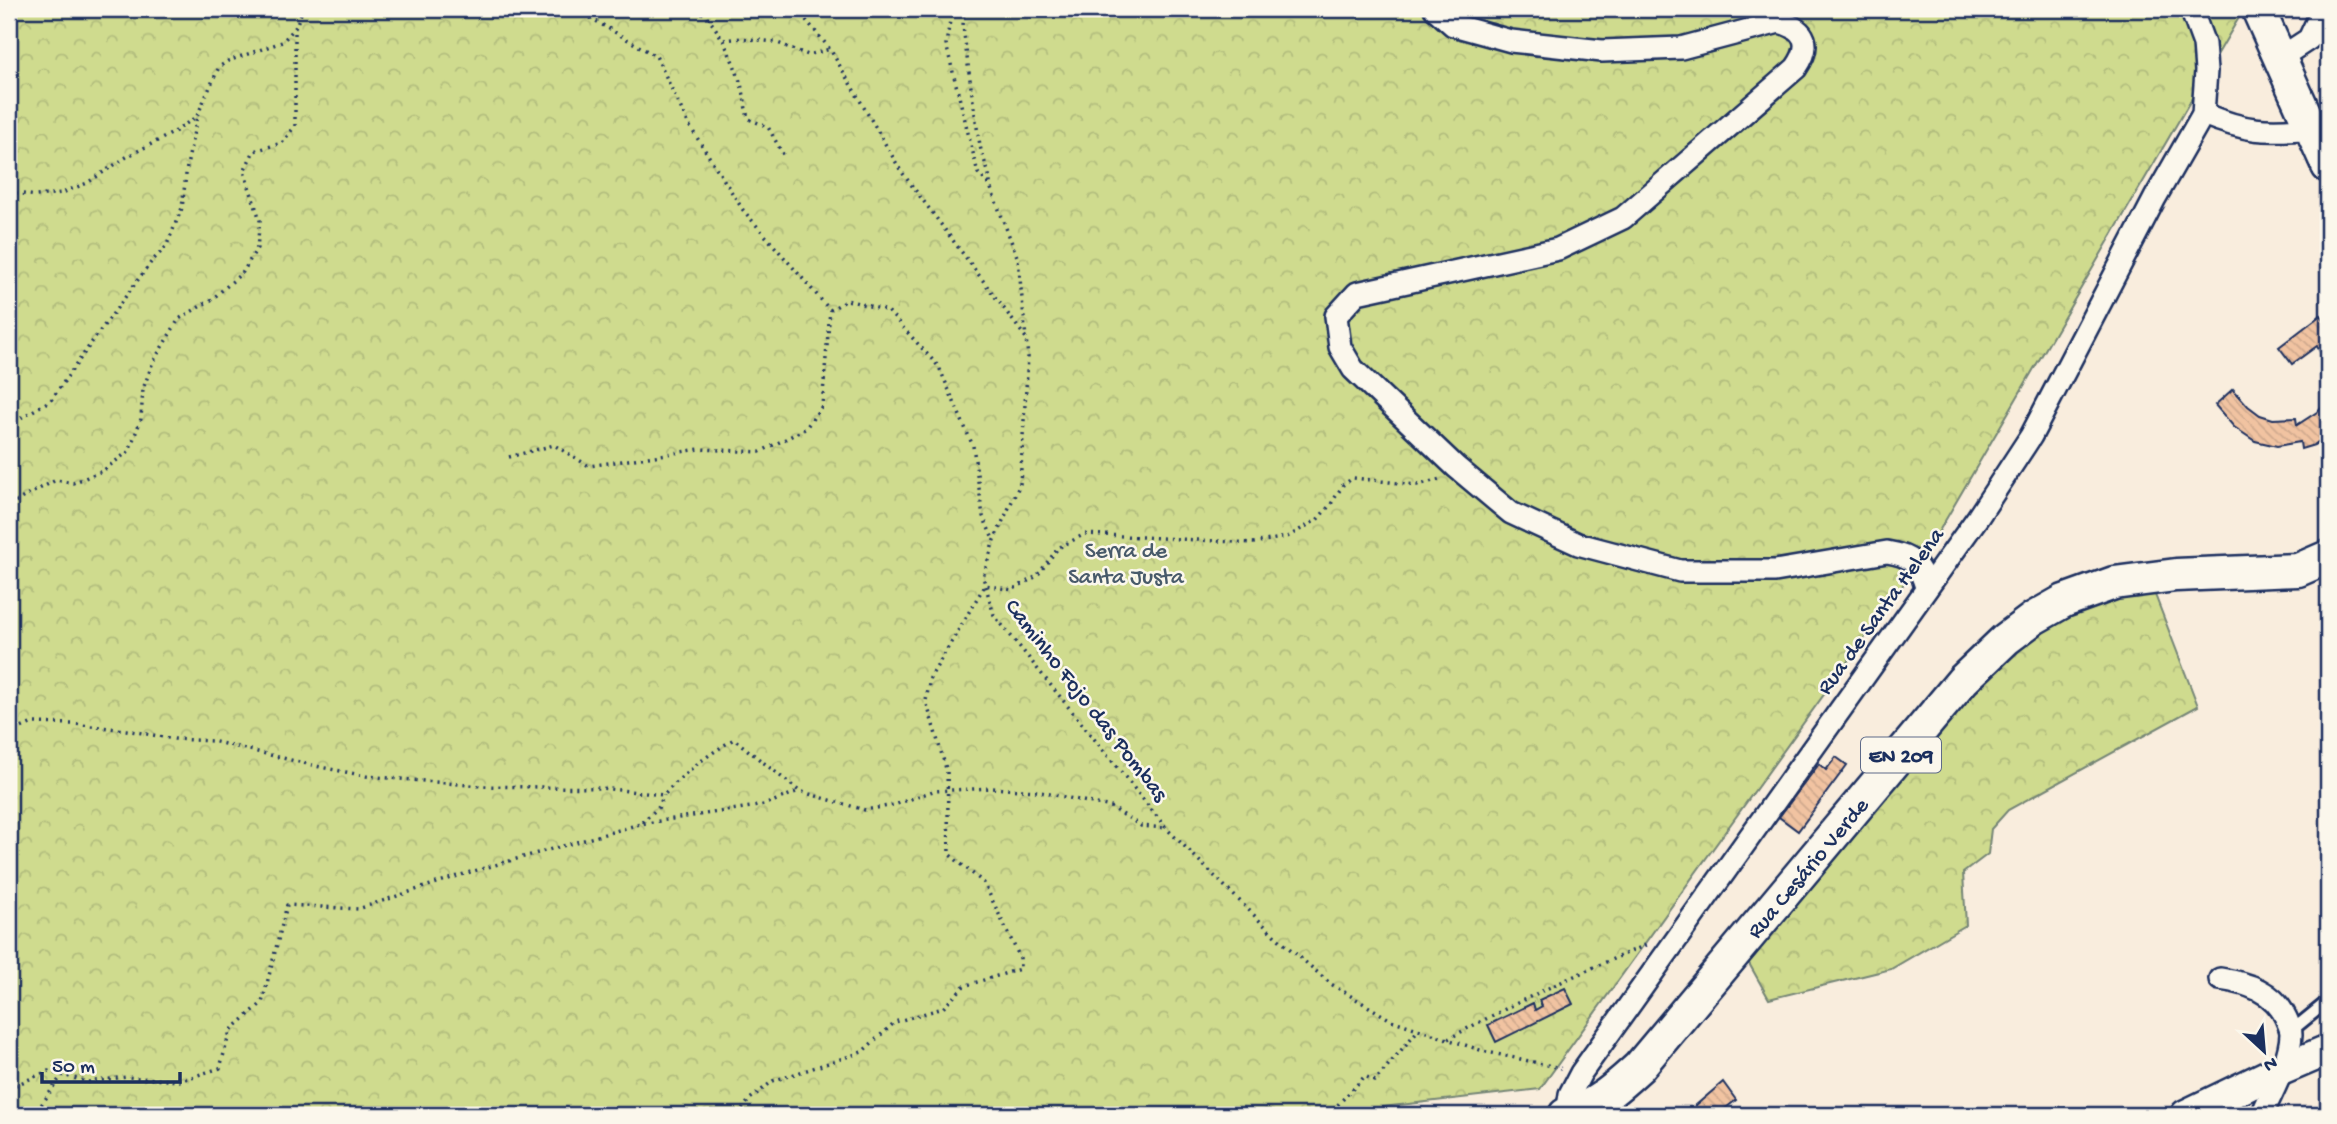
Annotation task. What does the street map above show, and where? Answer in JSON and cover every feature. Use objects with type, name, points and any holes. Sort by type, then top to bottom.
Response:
[{"type":"main road","points":[[2258,9],[2328,166]]},
{"type":"main road","name":"Rua Cesário Verde","points":[[1566,1115],[1583,1111],[1611,1093],[1639,1067],[1963,680],[2015,632],[2064,601],[2114,583],[2176,575],[2298,570],[2328,557]]},
{"type":"street","points":[[1435,9],[1453,25],[1511,41],[1602,51],[1681,48],[1779,22],[1800,31],[1806,46],[1796,68],[1623,218],[1558,249],[1357,293],[1336,316],[1340,347],[1353,369],[1456,467],[1511,513],[1578,544],[1680,571],[1775,571],[1887,552],[1904,554],[1915,562],[1926,587]]},
{"type":"street","name":"Rua de Santa Helena","points":[[1566,1115],[1570,1094],[1581,1073],[1978,517],[2031,436],[2155,198],[2203,114],[2206,71],[2203,44],[2190,9]]},
{"type":"street","points":[[2280,58],[2309,39],[2323,9]]},
{"type":"street","points":[[2203,114],[2237,127],[2278,132],[2311,128]]},
{"type":"street","points":[[2220,979],[2242,982],[2273,999],[2284,1014],[2291,1031],[2289,1048],[2262,1115]]},
{"type":"street","points":[[2186,1115],[2328,1050]]},
{"type":"lane","points":[[2291,1031],[2328,1001]]},
{"type":"path","points":[[9,425],[51,400],[144,272],[166,247],[182,208],[197,116],[219,67],[228,61],[282,42],[295,28],[303,9]]},
{"type":"path","points":[[509,457],[554,445],[589,466],[700,449],[760,452],[805,429],[822,406],[830,310],[743,210],[689,125],[656,56],[575,9]]},
{"type":"path","points":[[696,9],[702,12],[722,40],[743,90],[744,107],[749,119],[768,127],[785,158]]},
{"type":"path","points":[[797,9],[830,50],[901,171],[1026,338]]},
{"type":"path","points":[[952,9],[946,44],[978,173],[990,186]]},
{"type":"path","points":[[964,9],[963,26],[977,129],[990,186]]},
{"type":"path","points":[[9,505],[56,480],[73,483],[104,470],[129,451],[141,419],[143,389],[153,362],[179,319],[211,300],[243,272],[257,248],[260,220],[244,171],[254,151],[282,143],[295,126],[295,28]]},
{"type":"path","points":[[722,40],[741,38],[775,42],[808,55],[830,50]]},
{"type":"path","points":[[9,192],[36,195],[62,193],[87,183],[197,116]]},
{"type":"path","name":"Caminho Fojo das Pombas","points":[[990,186],[1018,259],[1028,357],[1020,484],[994,540],[983,577],[994,615],[1167,829],[1275,936],[1331,984],[1391,1020],[1483,1051],[1581,1073]]},
{"type":"path","points":[[830,310],[847,300],[888,311],[939,367],[973,446],[983,516],[994,540]]},
{"type":"path","points":[[738,1115],[750,1099],[773,1081],[862,1052],[895,1022],[943,1008],[964,986],[1020,970],[1020,958],[984,883],[949,854],[947,772],[926,701],[930,678],[985,585],[1012,590],[1037,576],[1058,548],[1085,534],[1253,543],[1287,537],[1317,520],[1343,485],[1353,478],[1417,485],[1439,480],[1456,467]]},
{"type":"path","points":[[9,733],[33,723],[74,724],[174,739],[212,741],[366,776],[481,786],[601,788],[664,795]]},
{"type":"path","points":[[640,824],[658,808],[674,782],[705,757],[734,739],[800,791],[866,810],[894,805],[933,791],[992,788],[1036,791],[1111,807],[1141,825],[1167,829]]},
{"type":"path","points":[[9,1088],[48,1071],[88,1082],[125,1077],[179,1081],[220,1068],[230,1031],[261,1003],[287,905],[358,909],[467,873],[640,824],[764,805],[800,791]]},
{"type":"path","points":[[1448,1039],[1579,972],[1681,931]]},
{"type":"path","points":[[1328,1115],[1365,1076],[1375,1082],[1419,1029]]},
{"type":"path","points":[[32,1115],[43,1105],[49,1091],[63,1075]]},
{"type":"green space","name":"Serra de Santa Justa","points":[[9,9],[2244,9],[1928,550],[1540,1089],[1312,1115],[379,1115],[365,1111],[361,1115],[9,1115]]},
{"type":"green space","points":[[2152,587],[2198,706],[2008,810],[1991,829],[1988,854],[1963,873],[1966,925],[1891,969],[1769,999],[1746,958],[1974,684],[2061,613]]},
{"type":"building","points":[[2321,315],[2328,326],[2328,367],[2317,346],[2292,364],[2279,347]]},
{"type":"building","points":[[2233,389],[2260,415],[2273,419],[2296,418],[2297,425],[2324,404],[2328,389],[2328,434],[2314,445],[2301,449],[2300,442],[2277,446],[2255,441],[2234,427],[2215,405]]},
{"type":"building","points":[[1836,757],[1847,765],[1798,831],[1779,817],[1819,764],[1826,770]]},
{"type":"building","points":[[1565,988],[1573,1004],[1496,1042],[1488,1025],[1533,1003],[1535,1010],[1542,1006],[1539,1000]]},
{"type":"building","points":[[1723,1082],[1736,1100],[1717,1115],[1702,1115],[1695,1106]]}]
